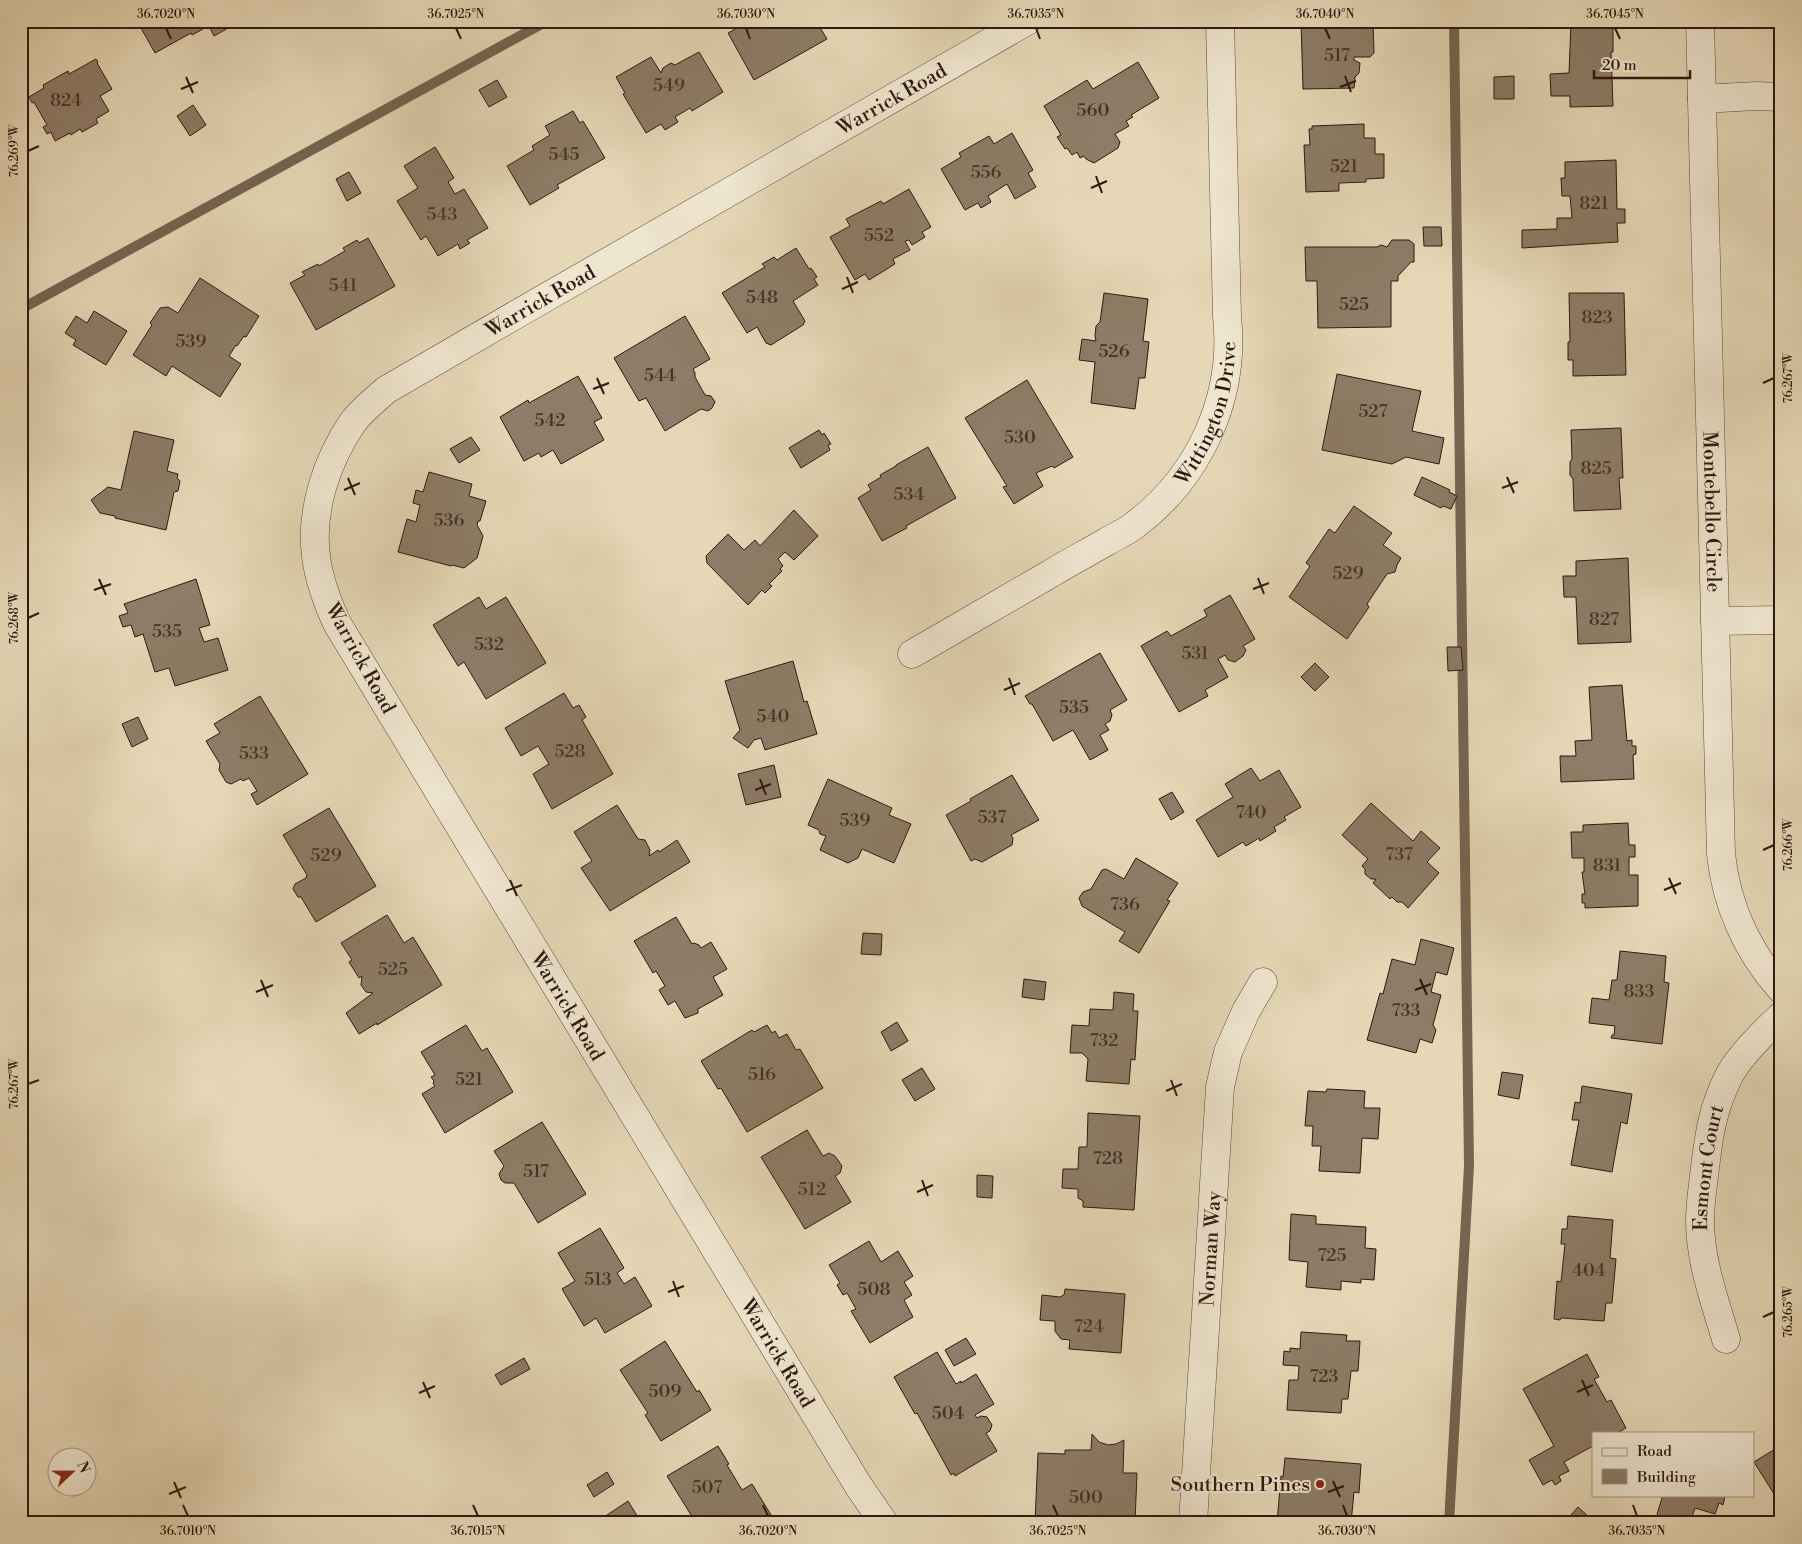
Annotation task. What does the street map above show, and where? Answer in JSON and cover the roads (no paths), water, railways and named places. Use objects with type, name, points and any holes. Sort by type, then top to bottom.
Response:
[{"type":"street","name":"Warrick Road","points":[[884,1523],[853,1477],[340,629],[330,610],[316,557],[315,519],[324,478],[342,439],[354,420],[386,390],[1027,21]]},
{"type":"street","name":"Wittington Drive","points":[[912,654],[1132,527],[1173,491],[1198,456],[1208,436],[1215,417],[1225,374],[1229,336],[1220,21]]},
{"type":"street","name":"Montebello Circle","points":[[1700,21],[1721,854],[1724,880],[1738,925],[1764,970],[1781,988]]},
{"type":"street","points":[[1702,99],[1756,96],[1781,97]]},
{"type":"street","points":[[1715,621],[1781,620]]},
{"type":"street","name":"Norman Way","points":[[1193,1523],[1220,1087],[1228,1052],[1246,1011],[1263,982]]},
{"type":"street","name":"Esmont Court","points":[[1726,1339],[1711,1291],[1703,1250],[1700,1221],[1708,1139],[1712,1117],[1729,1075],[1759,1037],[1781,1016]]},
{"type":"waterway","points":[[21,309],[547,21]]},
{"type":"waterway","points":[[1449,1523],[1469,1166],[1454,21]]},
{"type":"place","name":"Southern Pines","points":[[1320,1484]]}]
